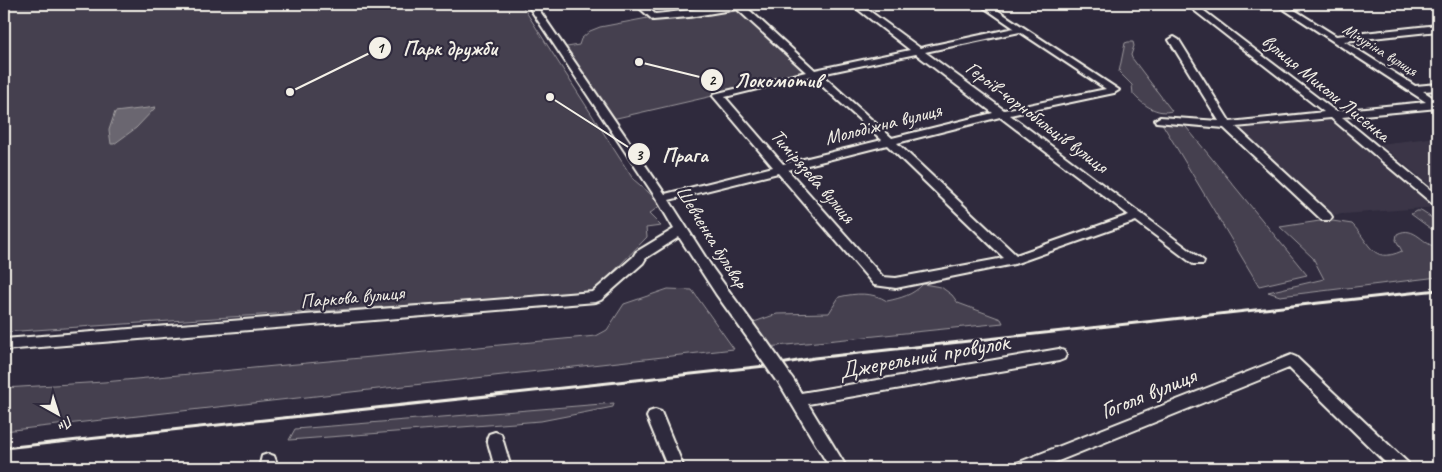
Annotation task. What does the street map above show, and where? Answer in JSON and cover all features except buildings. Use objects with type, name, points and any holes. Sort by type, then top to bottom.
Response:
[{"type":"street","name":"Шевченка бульвар","points":[[531,4],[662,198],[727,301],[782,376],[839,468]]},
{"type":"street","points":[[639,4],[653,17],[742,4],[813,73],[890,142],[1014,260],[1138,216]]},
{"type":"street","name":"Героїв-чорнобильців вулиця","points":[[855,4],[1198,260]]},
{"type":"street","points":[[983,4],[1023,29]]},
{"type":"street","name":"вулиця Миколи Лисенка","points":[[1190,4],[1334,115],[1438,202]]},
{"type":"street","name":"Мічуріна вулиця","points":[[1280,4],[1437,104]]},
{"type":"street","points":[[1334,39],[1438,28]]},
{"type":"street","name":"Молодіжна вулиця","points":[[662,198],[1001,114],[1114,90],[1023,29]]},
{"type":"street","points":[[813,73],[1023,29]]},
{"type":"street","points":[[1174,40],[1227,125],[1326,217]]},
{"type":"street","name":"Тимірязєва вулиця","points":[[813,73],[718,96],[782,167],[879,282],[896,283],[1014,260]]},
{"type":"street","points":[[1414,89],[1438,87]]},
{"type":"street","points":[[1160,120],[1227,125],[1437,104]]},
{"type":"street","name":"Паркова вулиця","points":[[4,345],[596,297],[641,255],[681,230]]},
{"type":"street","name":"Джерельний провулок","points":[[797,400],[1059,355]]},
{"type":"street","name":"Гоголя вулиця","points":[[1023,468],[1291,361],[1402,468]]},
{"type":"street","points":[[655,417],[676,468]]},
{"type":"street","points":[[495,439],[503,468]]},
{"type":"shaded area","points":[[4,4],[521,4],[633,179],[662,204],[649,214],[661,226],[646,228],[647,237],[593,293],[4,332]]},
{"type":"shaded area","points":[[739,6],[813,73],[608,120],[561,48],[579,45],[581,39],[590,31],[600,27],[653,17]]},
{"type":"shaded area","points":[[1133,42],[1134,46],[1132,58],[1172,111],[1161,112],[1151,108],[1133,94],[1132,85],[1119,72],[1125,43]]},
{"type":"shaded area","points":[[156,107],[136,128],[114,144],[111,144],[109,130],[115,112]]},
{"type":"shaded area","points":[[1160,120],[1182,122],[1307,275],[1259,286]]},
{"type":"shaded area","points":[[1330,120],[1437,207],[1330,215],[1236,126]]},
{"type":"shaded area","points":[[1438,137],[1438,192],[1380,144]]},
{"type":"shaded area","points":[[1421,211],[1438,222],[1438,234],[1411,214]]},
{"type":"shaded area","points":[[1326,220],[1352,224],[1372,250],[1384,255],[1392,255],[1402,251],[1396,240],[1397,234],[1409,232],[1414,234],[1428,244],[1438,247],[1438,277],[1280,296],[1268,292],[1324,279],[1313,258],[1280,227]]},
{"type":"shaded area","points":[[923,284],[941,287],[952,295],[958,303],[1001,319],[1003,323],[767,347],[754,322],[777,314],[829,313],[839,297],[845,296],[864,294],[876,296],[887,301],[892,300],[911,293]]},
{"type":"shaded area","points":[[668,289],[692,290],[734,349],[4,431],[4,388],[104,382],[596,336],[607,330],[624,304]]},
{"type":"shaded area","points":[[614,403],[613,407],[541,421],[289,440],[295,429]]},
{"type":"railway","points":[[4,448],[775,365],[814,358],[1438,290]]},
{"type":"place","name":"Локомотив","points":[[639,62]]},
{"type":"place","name":"Парк дружби","points":[[290,92]]},
{"type":"place","name":"Прага","points":[[550,97]]}]
